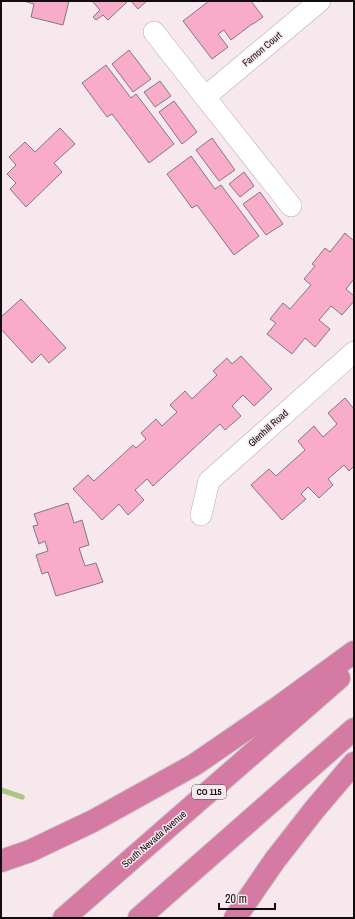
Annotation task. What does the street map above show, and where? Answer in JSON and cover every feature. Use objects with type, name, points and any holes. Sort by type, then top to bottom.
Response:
[{"type":"highway","points":[[1,861],[30,851],[93,822],[194,765],[280,706],[354,652]]},
{"type":"highway","name":"South Nevada Avenue","points":[[64,918],[354,666]]},
{"type":"highway","points":[[139,918],[354,729]]},
{"type":"highway","points":[[235,918],[275,860],[314,810],[354,763]]},
{"type":"street","name":"Farnon Court","points":[[205,97],[320,1]]},
{"type":"street","points":[[154,32],[291,206]]},
{"type":"street","name":"Glenhill Road","points":[[201,515],[209,481],[354,352]]},
{"type":"building","points":[[24,1],[69,1],[63,25],[31,17],[34,4]]},
{"type":"building","points":[[92,1],[128,1],[108,20],[103,15],[96,20],[93,17],[100,10]]},
{"type":"building","points":[[131,1],[147,1],[138,9]]},
{"type":"building","points":[[209,1],[251,1],[263,17],[231,40],[224,30],[218,34],[228,47],[212,59],[183,21]]},
{"type":"building","points":[[129,50],[151,79],[133,92],[112,64]]},
{"type":"building","points":[[106,65],[131,98],[136,94],[174,144],[149,163],[112,114],[107,117],[82,83]]},
{"type":"building","points":[[160,81],[171,96],[155,107],[144,92]]},
{"type":"building","points":[[174,101],[197,132],[182,144],[159,112]]},
{"type":"building","points":[[60,128],[75,144],[54,163],[62,172],[26,207],[10,189],[16,183],[7,174],[16,165],[9,157],[25,142],[35,152]]},
{"type":"building","points":[[212,138],[235,170],[219,181],[196,150]]},
{"type":"building","points":[[191,156],[215,189],[221,185],[259,236],[234,255],[197,205],[192,208],[167,174]]},
{"type":"building","points":[[244,172],[254,186],[240,197],[229,184]]},
{"type":"building","points":[[260,192],[283,224],[266,235],[243,204]]},
{"type":"building","points":[[345,233],[354,241],[354,279],[346,289],[354,296],[354,301],[342,315],[331,306],[319,320],[330,329],[315,347],[305,338],[292,354],[267,334],[276,323],[270,319],[283,303],[290,309],[311,285],[304,279],[315,266],[312,264],[325,248],[330,252]]},
{"type":"building","points":[[21,299],[66,348],[49,363],[41,354],[32,363],[1,329],[1,317]]},
{"type":"building","points":[[241,356],[272,389],[254,406],[243,395],[232,406],[241,416],[225,430],[220,424],[153,486],[147,479],[135,490],[144,500],[128,515],[119,504],[102,520],[73,489],[88,475],[94,481],[133,445],[136,448],[146,439],[141,433],[156,419],[162,426],[177,412],[170,405],[185,391],[192,399],[217,375],[213,371],[227,358],[232,364]]},
{"type":"building","points":[[345,398],[354,409],[354,466],[349,471],[344,465],[328,479],[333,485],[319,498],[308,487],[301,494],[306,499],[282,520],[251,485],[269,469],[276,476],[305,450],[298,441],[314,426],[323,437],[337,424],[328,413]]},
{"type":"building","points":[[68,503],[74,523],[82,520],[89,545],[79,548],[85,566],[96,563],[103,582],[56,596],[48,572],[42,574],[36,555],[48,551],[45,541],[39,544],[33,526],[38,525],[34,514]]},
{"type":"waterway","points":[[1,790],[22,797]]}]
